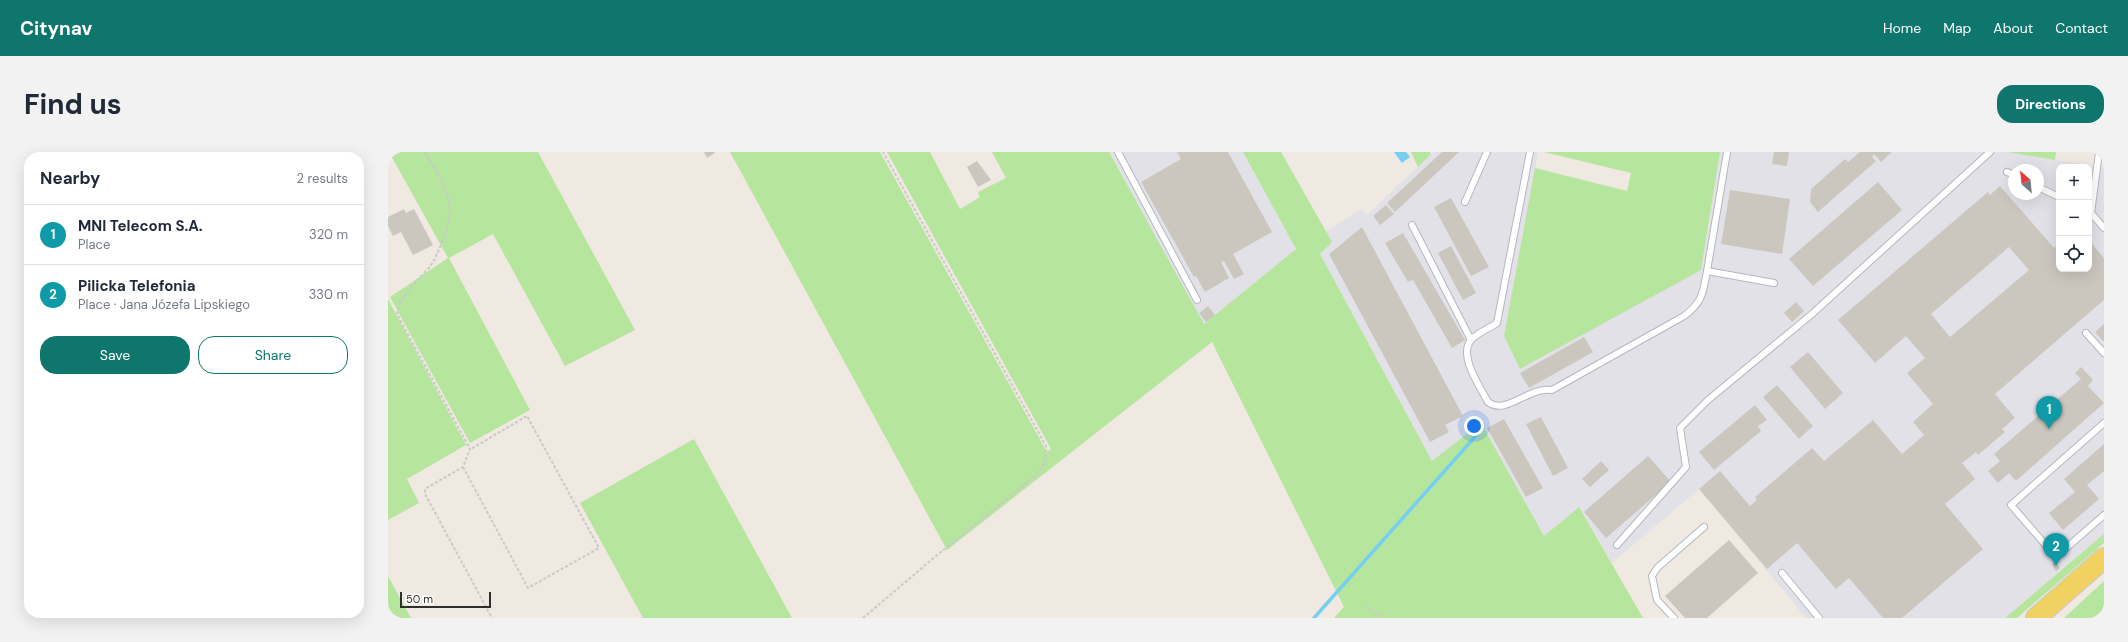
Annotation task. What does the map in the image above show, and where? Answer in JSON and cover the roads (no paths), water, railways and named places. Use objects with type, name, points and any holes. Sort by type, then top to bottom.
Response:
[{"type":"main road","points":[[2036,618],[2104,558]]},
{"type":"main road","points":[[2056,618],[2104,575]]},
{"type":"lane","points":[[1118,152],[1197,300]]},
{"type":"lane","points":[[1465,202],[1487,152]]},
{"type":"lane","points":[[1530,152],[1497,323],[1471,340],[1466,350],[1467,360],[1488,402],[1494,406],[1503,406],[1538,389],[1552,390],[1684,316],[1697,307],[1702,296],[1708,271],[1727,152]]},
{"type":"lane","points":[[1617,545],[1686,466],[1680,428],[1708,400],[1812,314],[1990,152]]},
{"type":"lane","points":[[2092,200],[2099,152]]},
{"type":"lane","points":[[2044,190],[2056,196]]},
{"type":"lane","points":[[2092,215],[2104,228]]},
{"type":"lane","points":[[1412,225],[1471,340]]},
{"type":"lane","points":[[1708,271],[1774,283]]},
{"type":"lane","points":[[2086,333],[2104,353]]},
{"type":"lane","points":[[2104,423],[2011,505],[2056,557],[2104,515]]},
{"type":"lane","points":[[1674,618],[1658,600],[1652,576],[1657,568],[1704,527]]},
{"type":"lane","points":[[1782,573],[1819,618]]},
{"type":"water","points":[[1394,152],[1406,152],[1410,157],[1402,163]]},
{"type":"waterway","points":[[1314,618],[1481,430]]},
{"type":"place","name":"MNI Telecom S.A.","points":[[2049,429]]},
{"type":"place","name":"Pilicka Telefonia","points":[[2056,566]]}]
